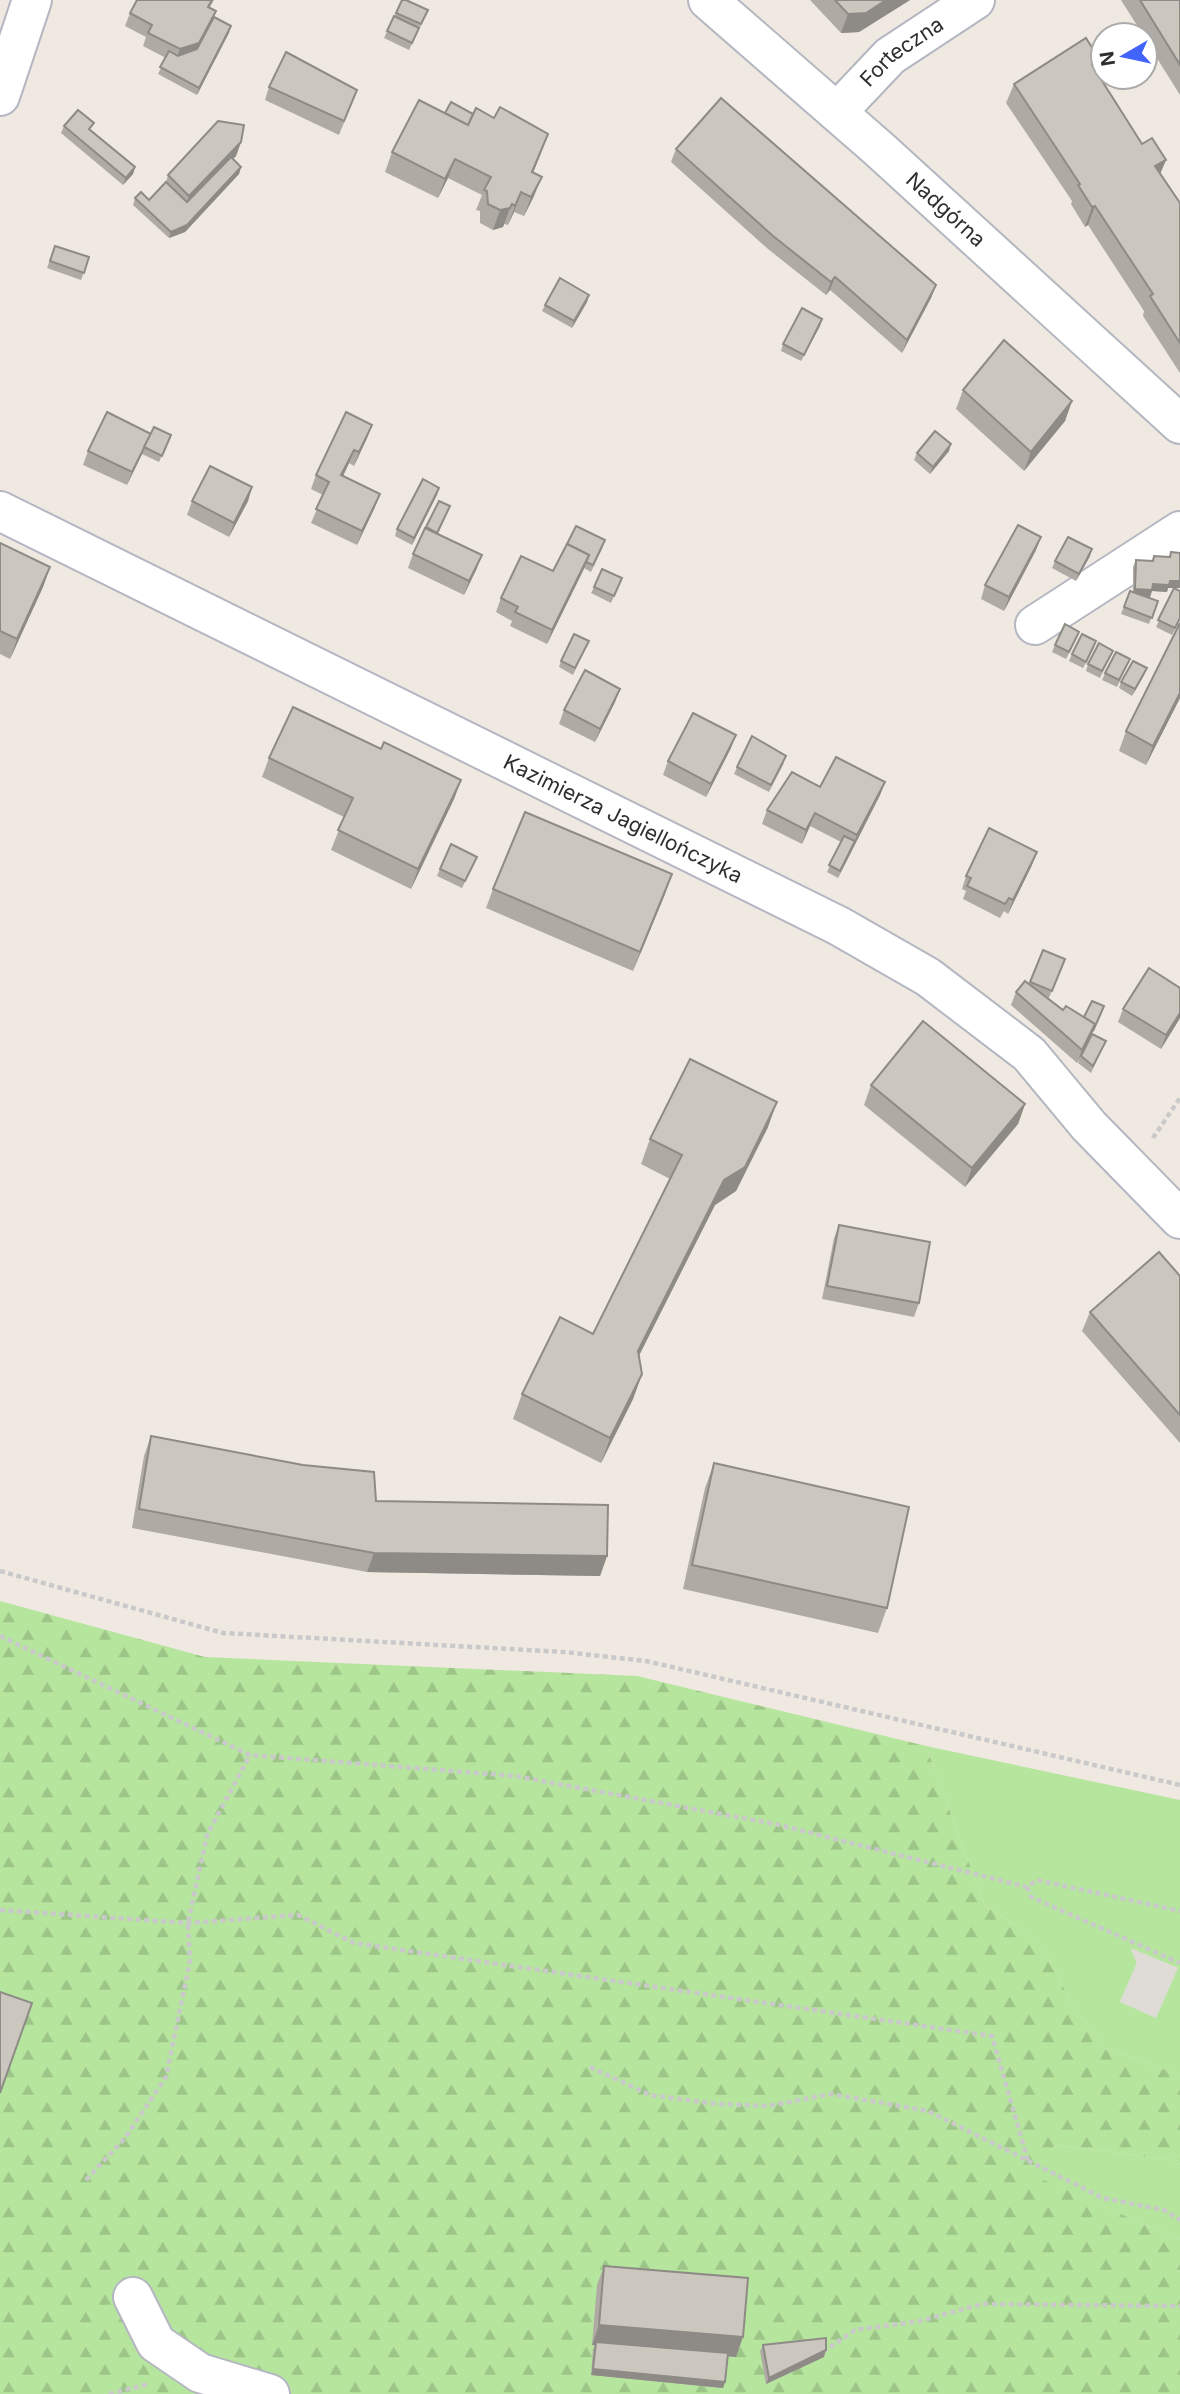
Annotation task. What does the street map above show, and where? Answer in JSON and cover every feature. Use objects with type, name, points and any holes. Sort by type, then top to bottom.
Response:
[{"type":"street","points":[[0,96],[32,0]]},
{"type":"street","name":"Nadgórna","points":[[708,0],[837,112],[1180,424]]},
{"type":"street","name":"Forteczna","points":[[837,112],[890,56],[975,0]]},
{"type":"street","name":"Kazimierza Jagiellończyka","points":[[0,511],[839,926],[928,977],[1030,1054],[1089,1126],[1180,1219]]},
{"type":"street","points":[[1035,625],[1180,531]]},
{"type":"street","points":[[133,2297],[156,2343],[200,2373],[270,2394]]},
{"type":"path","points":[[1157,1132],[1180,1098]]},
{"type":"path","points":[[0,1571],[223,1633],[564,1652],[646,1661],[1180,1785]]},
{"type":"path","points":[[0,1636],[250,1755],[515,1776],[775,1824],[1027,1886],[1037,1880],[1180,1911]]},
{"type":"path","points":[[86,2180],[125,2138],[166,2077],[190,1961],[188,1923],[207,1835],[250,1755]]},
{"type":"path","points":[[1027,1886],[1031,1897],[1180,1963]]},
{"type":"path","points":[[0,1910],[188,1923],[298,1915],[354,1943],[992,2036],[1028,2161]]},
{"type":"path","points":[[590,2067],[650,2095],[768,2106],[831,2094],[928,2112],[1102,2198],[1164,2210],[1180,2220]]},
{"type":"path","points":[[813,2358],[855,2330],[919,2321],[982,2304],[1180,2306]]},
{"type":"path","points":[[109,2394],[152,2383],[160,2389]]},
{"type":"green space","points":[[0,1601],[205,1657],[637,1676],[926,1746],[984,1904],[1041,1944],[1075,2009],[1105,2048],[1180,2075],[1180,2161],[1055,2145],[1032,2175],[1180,2240],[1180,2394],[0,2394]]},
{"type":"green space","points":[[926,1746],[1180,1800],[1180,2075],[1105,2048],[1075,2009],[1041,1944],[984,1904]],"holes":[[[1131,1949],[1178,1968],[1120,2002],[1137,1963]]]},
{"type":"green space","points":[[1055,2145],[1180,2161],[1180,2240],[1031,2175]]},
{"type":"shaded area","points":[[1131,1948],[1178,1968],[1156,2018],[1120,2002],[1137,1963]]},
{"type":"building","points":[[137,0],[212,0],[208,7],[216,11],[199,43],[180,49],[148,33],[152,25],[130,13]]},
{"type":"building","points":[[402,0],[428,10],[421,24],[396,13]]},
{"type":"building","points":[[835,0],[886,0],[866,13],[848,14]]},
{"type":"building","points":[[1140,0],[1180,0],[1180,65],[1159,31],[1159,21],[1153,21]]},
{"type":"building","points":[[394,16],[419,28],[412,43],[387,31]]},
{"type":"building","points":[[214,17],[231,26],[199,88],[160,67],[169,51],[178,56],[197,49]]},
{"type":"building","points":[[1086,38],[1089,43],[1089,91],[1108,91],[1142,144],[1152,138],[1166,160],[1155,166],[1180,203],[1180,343],[1150,296],[1153,294],[1095,206],[1092,207],[1078,185],[1080,184],[1014,84]]},
{"type":"building","points":[[286,52],[357,90],[344,121],[269,87]]},
{"type":"building","points":[[721,98],[936,285],[907,340],[835,277],[831,282],[773,236],[676,149]]},
{"type":"building","points":[[419,100],[468,125],[476,108],[494,118],[500,107],[548,134],[532,172],[542,177],[531,197],[521,192],[515,206],[512,204],[510,208],[500,210],[488,204],[487,191],[484,190],[491,177],[455,159],[445,179],[392,152]]},
{"type":"building","points":[[451,102],[473,114],[468,125],[445,113]]},
{"type":"building","points":[[78,110],[94,123],[89,129],[135,167],[126,178],[64,126]]},
{"type":"building","points":[[218,121],[244,125],[241,142],[189,196],[168,175]]},
{"type":"building","points":[[231,157],[241,167],[187,225],[171,232],[135,198],[141,192],[149,200],[166,182],[187,202]]},
{"type":"building","points":[[55,246],[89,257],[84,273],[50,261]]},
{"type":"building","points":[[560,278],[589,295],[574,321],[545,305]]},
{"type":"building","points":[[802,308],[822,319],[804,355],[783,344]]},
{"type":"building","points":[[1004,340],[1072,401],[1031,452],[963,390]]},
{"type":"building","points":[[107,412],[151,434],[132,472],[88,451]]},
{"type":"building","points":[[346,412],[372,425],[359,452],[354,450],[341,475],[380,494],[362,531],[316,509],[329,482],[316,475]]},
{"type":"building","points":[[154,427],[171,435],[162,456],[144,447]]},
{"type":"building","points":[[935,431],[951,444],[933,467],[917,453]]},
{"type":"building","points":[[210,466],[252,487],[234,523],[192,501]]},
{"type":"building","points":[[423,479],[439,488],[414,538],[397,529]]},
{"type":"building","points":[[439,501],[450,506],[437,533],[426,527]]},
{"type":"building","points":[[1018,525],[1041,537],[1009,597],[985,585]]},
{"type":"building","points":[[576,526],[605,540],[593,565],[586,562],[589,555],[567,544]]},
{"type":"building","points":[[425,528],[482,555],[469,581],[413,554]]},
{"type":"building","points":[[1068,537],[1092,549],[1079,574],[1055,561]]},
{"type":"building","points":[[0,543],[50,567],[17,639],[0,631]]},
{"type":"building","points":[[567,544],[589,555],[552,630],[515,612],[518,607],[501,598],[521,556],[553,571]]},
{"type":"building","points":[[1171,552],[1180,553],[1180,581],[1170,581],[1169,585],[1153,584],[1152,590],[1135,589],[1136,560],[1153,561],[1154,556],[1170,557]]},
{"type":"building","points":[[602,569],[622,578],[614,596],[594,587]]},
{"type":"building","points":[[1174,588],[1180,591],[1180,618],[1175,628],[1158,620]]},
{"type":"building","points":[[1130,591],[1158,601],[1152,618],[1124,607]]},
{"type":"building","points":[[1180,623],[1180,693],[1153,746],[1126,731]]},
{"type":"building","points":[[1065,624],[1079,632],[1069,652],[1055,645]]},
{"type":"building","points":[[574,634],[589,641],[575,668],[561,661]]},
{"type":"building","points":[[1082,634],[1096,641],[1086,662],[1072,654]]},
{"type":"building","points":[[1099,643],[1113,651],[1102,671],[1088,664]]},
{"type":"building","points":[[1116,652],[1130,659],[1119,680],[1105,673]]},
{"type":"building","points":[[1133,661],[1147,668],[1135,689],[1121,682]]},
{"type":"building","points":[[585,670],[620,689],[600,729],[564,710]]},
{"type":"building","points":[[293,707],[381,749],[384,742],[461,780],[418,869],[338,830],[353,798],[269,758]]},
{"type":"building","points":[[693,713],[736,735],[711,784],[668,761]]},
{"type":"building","points":[[752,736],[786,756],[771,785],[737,767]]},
{"type":"building","points":[[836,757],[885,782],[857,835],[815,813],[806,830],[767,810],[792,772],[820,787]]},
{"type":"building","points":[[525,812],[672,874],[640,952],[493,889]]},
{"type":"building","points":[[989,828],[1037,852],[1013,900],[1009,898],[1005,904],[967,886],[971,878],[966,876]]},
{"type":"building","points":[[844,836],[855,841],[840,871],[829,865]]},
{"type":"building","points":[[451,844],[477,857],[465,881],[440,869]]},
{"type":"building","points":[[1043,950],[1065,959],[1052,991],[1030,982]]},
{"type":"building","points":[[1149,968],[1180,988],[1180,1013],[1166,1035],[1123,1009]]},
{"type":"building","points":[[1025,981],[1063,1010],[1066,1006],[1095,1024],[1082,1050],[1016,992]]},
{"type":"building","points":[[1092,1001],[1104,1006],[1093,1031],[1095,1024],[1084,1017]]},
{"type":"building","points":[[923,1021],[1025,1104],[972,1168],[871,1085]]},
{"type":"building","points":[[1092,1034],[1106,1041],[1093,1066],[1081,1056]]},
{"type":"building","points":[[690,1059],[777,1102],[745,1167],[724,1180],[638,1351],[642,1374],[610,1438],[522,1394],[560,1317],[593,1334],[682,1155],[650,1139]]},
{"type":"building","points":[[839,1225],[930,1242],[919,1303],[827,1286]]},
{"type":"building","points":[[1159,1252],[1180,1276],[1180,1415],[1090,1312]]},
{"type":"building","points":[[151,1436],[303,1465],[374,1472],[376,1501],[608,1505],[607,1556],[374,1553],[139,1509]]},
{"type":"building","points":[[714,1463],[909,1507],[887,1608],[692,1565]]},
{"type":"building","points":[[0,1992],[32,2003],[0,2093]]},
{"type":"building","points":[[604,2266],[748,2278],[743,2337],[599,2325]]},
{"type":"building","points":[[826,2338],[826,2350],[769,2378],[763,2345]]},
{"type":"building","points":[[596,2342],[728,2353],[725,2382],[593,2369]]}]
